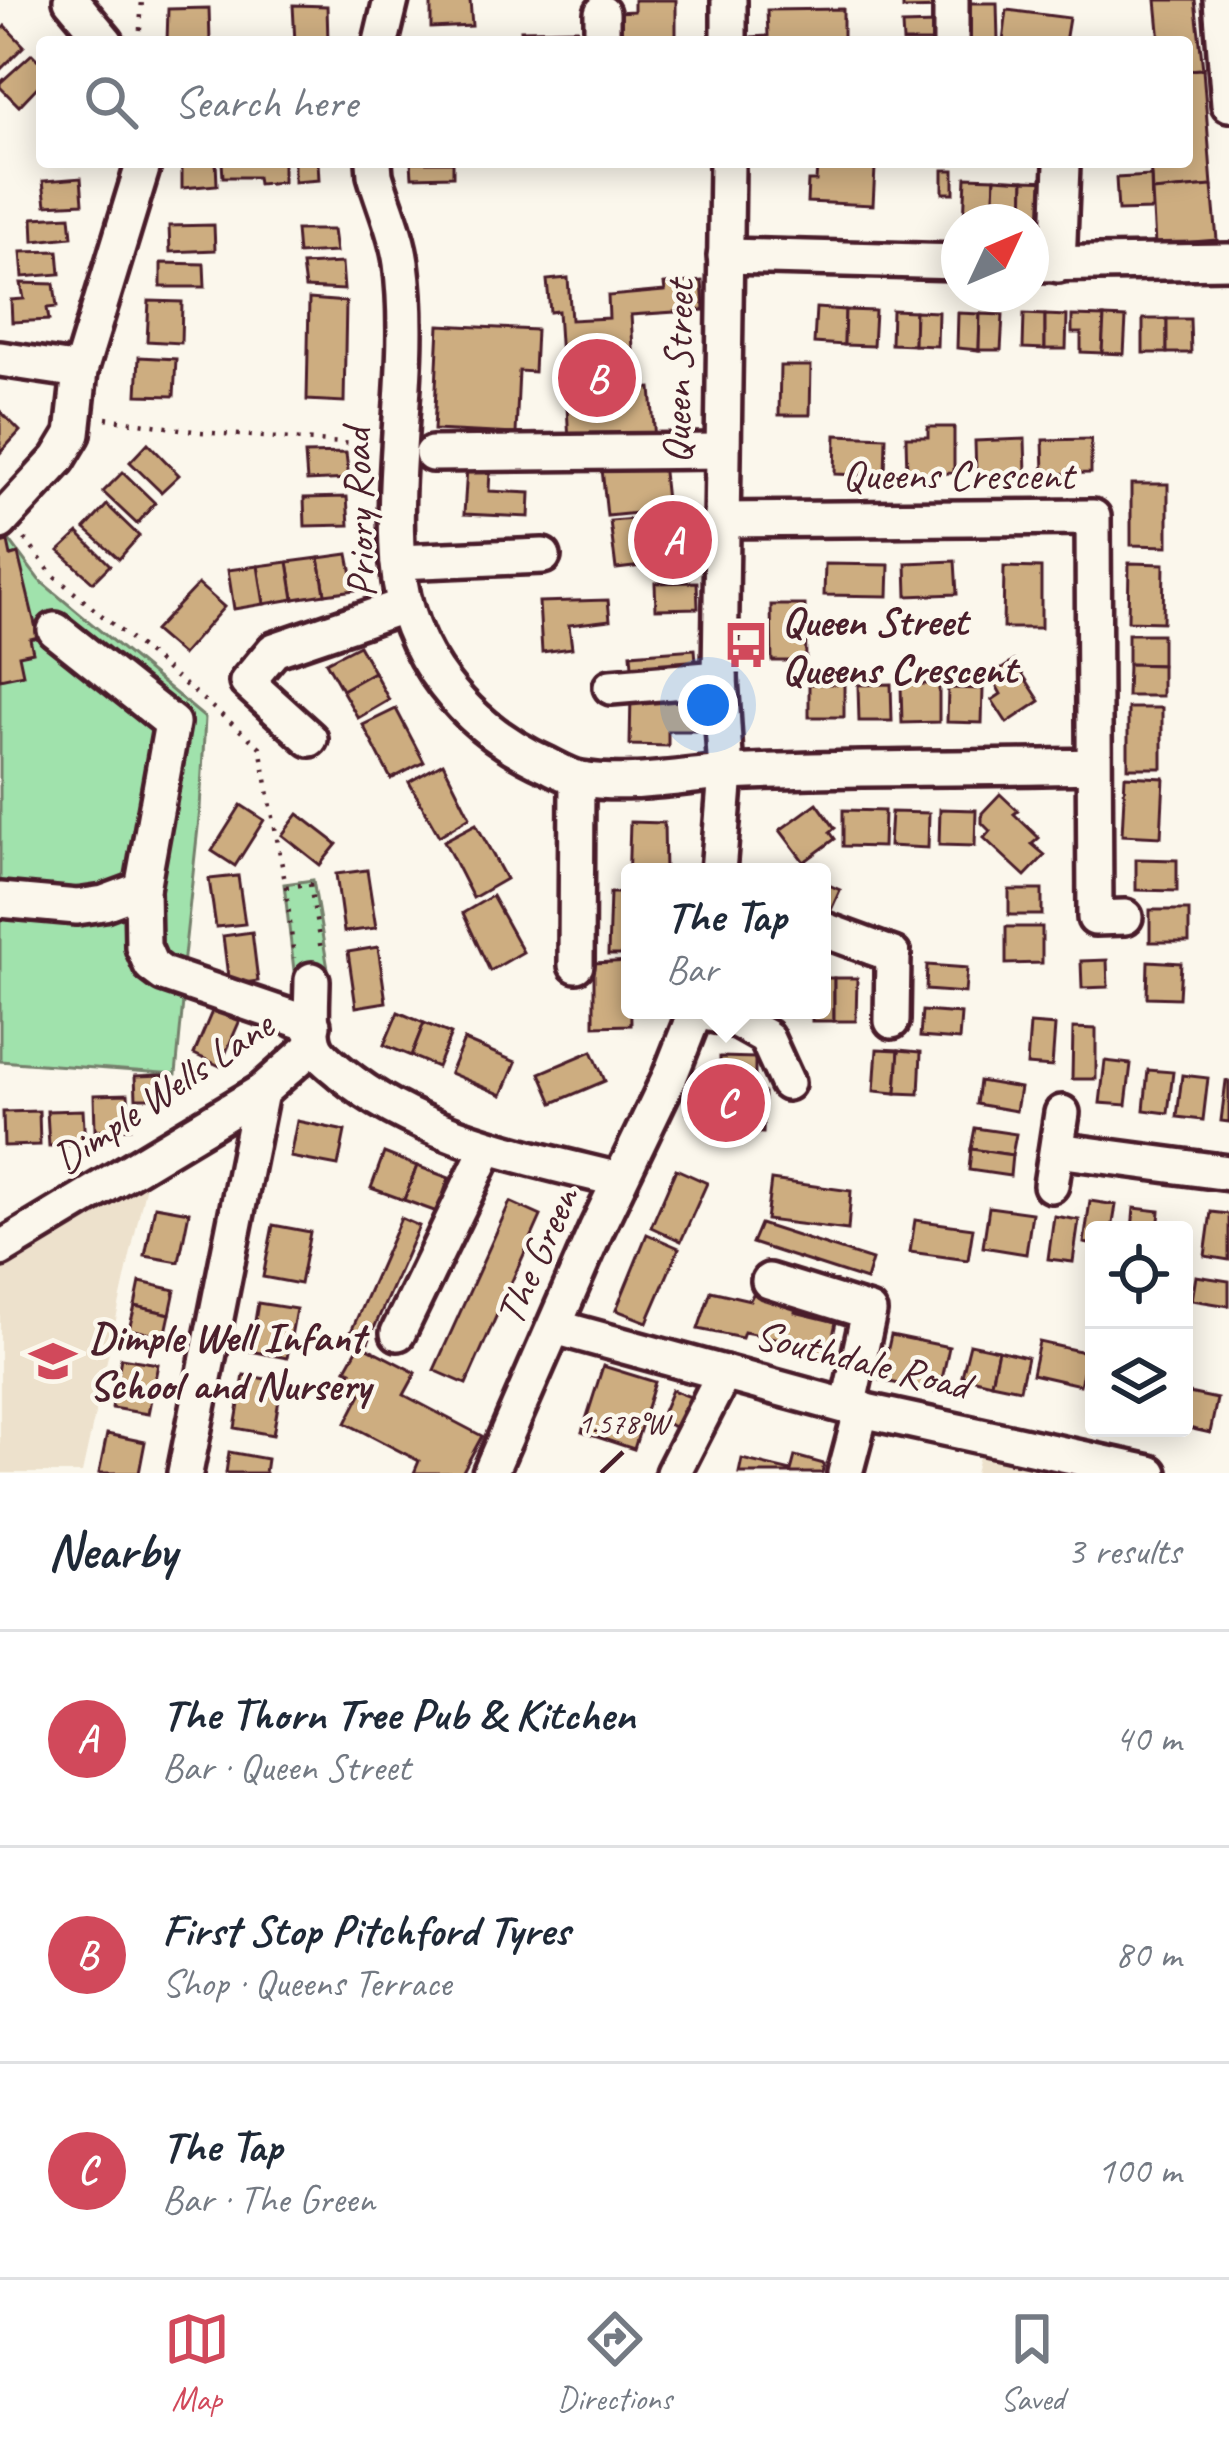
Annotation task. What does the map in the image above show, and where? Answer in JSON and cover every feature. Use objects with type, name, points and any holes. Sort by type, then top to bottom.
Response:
[{"type":"street","points":[[71,0],[101,36]]},
{"type":"street","points":[[382,36],[391,0]]},
{"type":"street","points":[[729,0],[729,36]]},
{"type":"street","points":[[951,0],[951,36]]},
{"type":"street","points":[[1221,0],[1229,104]]},
{"type":"street","points":[[3,519],[58,459],[73,434],[80,371],[142,168]]},
{"type":"street","name":"Priory Road","points":[[374,168],[400,260],[405,335],[398,562],[403,606],[423,654],[450,694],[486,728],[526,756],[578,779],[632,782],[726,773]]},
{"type":"street","name":"Queen Street","points":[[719,863],[726,773],[720,678],[727,168]]},
{"type":"street","points":[[1049,237],[1062,168]]},
{"type":"street","points":[[725,256],[941,262]]},
{"type":"street","points":[[1049,264],[1229,261]]},
{"type":"street","points":[[0,359],[80,371]]},
{"type":"street","points":[[432,454],[721,451]]},
{"type":"street","name":"Queens Crescent","points":[[721,520],[1093,517],[1094,918],[1126,917]]},
{"type":"street","points":[[398,562],[543,556]]},
{"type":"street","points":[[310,739],[247,682],[274,650],[403,606]]},
{"type":"street","points":[[55,630],[172,723],[142,889],[143,946],[151,965],[314,1035]]},
{"type":"street","points":[[611,687],[720,678]]},
{"type":"street","points":[[726,773],[1092,766]]},
{"type":"street","points":[[576,965],[578,779]]},
{"type":"street","points":[[0,900],[77,907],[142,889]]},
{"type":"street","points":[[831,932],[893,955],[892,1021]]},
{"type":"street","points":[[312,980],[314,1035],[332,1065],[360,1089],[399,1111],[488,1147],[619,1180]]},
{"type":"street","name":"The Green","points":[[490,1473],[693,1019]]},
{"type":"street","points":[[734,1019],[766,1037],[787,1084]]},
{"type":"street","name":"Dimple Wells Lane","points":[[0,1249],[261,1092],[314,1035]]},
{"type":"street","points":[[185,1473],[261,1092]]},
{"type":"street","points":[[1051,1185],[1062,1113]]},
{"type":"street","points":[[398,1333],[488,1147]]},
{"type":"street","points":[[1057,1150],[1229,1174]]},
{"type":"street","points":[[770,1281],[868,1312],[845,1473]]},
{"type":"street","name":"Southdale Road","points":[[555,1327],[855,1408],[1150,1473]]},
{"type":"street","points":[[673,1473],[724,1372]]},
{"type":"path","points":[[140,36],[142,0]]},
{"type":"path","points":[[77,410],[180,430],[398,447]]},
{"type":"path","points":[[3,519],[52,574],[260,747],[286,887],[297,983],[326,978],[310,884],[286,887]]},
{"type":"shaded area","name":"Dimple Well Infant School and Nursery","points":[[152,1157],[82,1473],[0,1473],[0,1249]]},
{"type":"shaded area","points":[[984,1435],[1151,1473],[975,1473]]},
{"type":"green space","points":[[0,528],[39,580],[205,718],[176,1074],[0,1061]]},
{"type":"green space","points":[[313,880],[329,975],[295,979],[284,884]]},
{"type":"building","points":[[431,0],[470,0],[472,26],[431,28]]},
{"type":"building","points":[[634,0],[676,0],[676,36],[618,36],[617,12],[634,11]]},
{"type":"building","points":[[903,0],[946,0],[946,8],[903,9]]},
{"type":"building","points":[[1156,0],[1195,0],[1203,69],[1193,70],[1193,36],[1159,36]]},
{"type":"building","points":[[965,3],[997,3],[998,36],[966,36]]},
{"type":"building","points":[[293,5],[327,6],[328,36],[295,36]]},
{"type":"building","points":[[209,8],[210,36],[167,36],[168,9]]},
{"type":"building","points":[[843,9],[843,36],[768,36],[767,10]]},
{"type":"building","points":[[1007,10],[1069,18],[1066,36],[1004,36]]},
{"type":"building","points":[[935,24],[935,36],[903,36],[902,25]]},
{"type":"building","points":[[5,26],[24,46],[0,70],[0,32]]},
{"type":"building","points":[[577,29],[578,36],[522,36],[521,30]]},
{"type":"building","points":[[32,54],[36,58],[36,88],[19,106],[0,83]]},
{"type":"building","points":[[1203,69],[1212,186],[1152,191],[1150,168],[1193,168],[1193,70]]},
{"type":"building","points":[[182,168],[216,168],[217,185],[182,188]]},
{"type":"building","points":[[222,168],[283,168],[283,182],[258,184],[257,177],[223,177]]},
{"type":"building","points":[[294,168],[318,168],[319,180],[294,182]]},
{"type":"building","points":[[411,168],[453,168],[453,176],[412,177]]},
{"type":"building","points":[[817,168],[875,168],[873,205],[807,202],[808,181],[816,181]]},
{"type":"building","points":[[943,170],[954,170],[954,193],[943,193]]},
{"type":"building","points":[[1151,176],[1152,210],[1118,211],[1116,178]]},
{"type":"building","points":[[966,177],[995,178],[994,204],[965,204]]},
{"type":"building","points":[[81,178],[83,203],[46,205],[43,181]]},
{"type":"building","points":[[995,178],[1024,180],[1023,204],[994,204]]},
{"type":"building","points":[[1024,180],[1054,181],[1052,227],[1049,204],[1023,204]]},
{"type":"building","points":[[1212,186],[1217,240],[1155,245],[1152,191]]},
{"type":"building","points":[[70,216],[72,237],[34,241],[33,218]]},
{"type":"building","points":[[214,225],[215,250],[170,252],[169,226]]},
{"type":"building","points":[[296,230],[333,230],[336,252],[298,254]]},
{"type":"building","points":[[58,251],[60,274],[23,277],[21,252]]},
{"type":"building","points":[[161,263],[204,264],[205,287],[161,287]]},
{"type":"building","points":[[342,263],[344,290],[305,288],[302,265]]},
{"type":"building","points":[[568,278],[571,320],[609,318],[608,296],[665,291],[664,284],[702,281],[704,310],[631,315],[633,349],[611,351],[614,396],[623,395],[623,390],[651,388],[655,440],[630,442],[629,435],[569,440],[567,407],[582,406],[578,357],[561,358],[558,311],[550,312],[547,280]]},
{"type":"building","points":[[21,283],[54,284],[57,307],[47,308],[49,320],[12,322],[11,300],[24,299]]},
{"type":"building","points":[[309,299],[346,302],[344,402],[307,400]]},
{"type":"building","points":[[149,301],[182,302],[181,343],[147,341]]},
{"type":"building","points":[[816,308],[845,310],[844,345],[814,343]]},
{"type":"building","points":[[845,310],[875,311],[873,346],[844,345]]},
{"type":"building","points":[[892,310],[915,311],[914,345],[891,344]]},
{"type":"building","points":[[915,311],[938,312],[937,346],[914,345]]},
{"type":"building","points":[[958,313],[980,314],[979,350],[957,348]]},
{"type":"building","points":[[980,314],[1003,315],[1001,350],[979,350]]},
{"type":"building","points":[[1024,314],[1045,315],[1045,349],[1023,348]]},
{"type":"building","points":[[1045,315],[1067,316],[1066,349],[1045,349]]},
{"type":"building","points":[[1072,316],[1104,317],[1102,353],[1081,352],[1081,333],[1072,333]]},
{"type":"building","points":[[1104,317],[1126,318],[1124,354],[1102,353]]},
{"type":"building","points":[[1143,319],[1167,319],[1167,353],[1143,353]]},
{"type":"building","points":[[1167,319],[1190,319],[1191,353],[1167,353]]},
{"type":"building","points":[[439,325],[536,330],[534,372],[519,371],[516,434],[434,430]]},
{"type":"building","points":[[139,357],[176,359],[174,396],[137,395]]},
{"type":"building","points":[[780,366],[811,366],[810,415],[779,415]]},
{"type":"building","points":[[0,411],[20,431],[0,453]]},
{"type":"building","points":[[928,427],[954,427],[954,473],[907,474],[906,437],[928,437]]},
{"type":"building","points":[[836,435],[886,437],[885,476],[835,474]]},
{"type":"building","points":[[1025,439],[1026,474],[976,476],[975,441]]},
{"type":"building","points":[[1091,439],[1091,473],[1044,474],[1043,440]]},
{"type":"building","points":[[148,443],[179,475],[161,492],[130,462]]},
{"type":"building","points":[[346,453],[349,479],[307,481],[305,454]]},
{"type":"building","points":[[662,463],[667,510],[607,516],[602,469]]},
{"type":"building","points":[[467,468],[490,469],[489,491],[530,493],[529,517],[464,514]]},
{"type":"building","points":[[123,472],[155,503],[137,524],[103,492]]},
{"type":"building","points":[[1131,484],[1168,484],[1168,546],[1131,545]]},
{"type":"building","points":[[347,497],[349,525],[305,526],[304,498]]},
{"type":"building","points":[[107,505],[139,536],[119,559],[85,529]]},
{"type":"building","points":[[681,515],[686,561],[616,569],[610,521]]},
{"type":"building","points":[[78,533],[110,565],[93,582],[59,551]]},
{"type":"building","points":[[8,542],[11,556],[18,554],[38,637],[30,639],[33,652],[19,655],[23,674],[0,679],[0,544]]},
{"type":"building","points":[[348,554],[355,590],[325,594],[319,558]]},
{"type":"building","points":[[319,558],[325,594],[294,599],[288,562]]},
{"type":"building","points":[[955,561],[957,594],[907,596],[906,563]]},
{"type":"building","points":[[288,562],[294,599],[264,604],[258,566]]},
{"type":"building","points":[[1129,563],[1164,564],[1163,622],[1128,621]]},
{"type":"building","points":[[825,564],[889,565],[888,596],[824,595]]},
{"type":"building","points":[[258,566],[264,604],[234,609],[228,570]]},
{"type":"building","points":[[1004,567],[1041,568],[1041,628],[1003,628]]},
{"type":"building","points":[[697,582],[698,608],[656,609],[655,583]]},
{"type":"building","points":[[198,584],[224,607],[182,655],[154,631]]},
{"type":"building","points":[[608,600],[610,620],[569,625],[572,648],[542,652],[539,602]]},
{"type":"building","points":[[771,605],[805,605],[806,661],[772,661]]},
{"type":"building","points":[[1128,634],[1162,634],[1162,665],[1128,664]]},
{"type":"building","points":[[359,645],[374,672],[342,690],[326,662]]},
{"type":"building","points":[[695,649],[697,674],[633,678],[631,654]]},
{"type":"building","points":[[1014,661],[1040,701],[1007,723],[992,700],[1001,694],[991,676]]},
{"type":"building","points":[[1128,664],[1162,665],[1162,696],[1127,696]]},
{"type":"building","points":[[374,672],[389,700],[358,718],[342,690]]},
{"type":"building","points":[[809,684],[844,684],[844,717],[809,717]]},
{"type":"building","points":[[891,684],[892,721],[859,721],[858,685]]},
{"type":"building","points":[[901,684],[939,684],[939,722],[902,723]]},
{"type":"building","points":[[948,688],[983,689],[982,723],[947,722]]},
{"type":"building","points":[[631,694],[695,695],[695,731],[668,731],[668,746],[630,745]]},
{"type":"building","points":[[1128,708],[1162,708],[1162,768],[1128,768]]},
{"type":"building","points":[[396,709],[424,762],[391,779],[363,725]]},
{"type":"building","points":[[443,763],[470,817],[439,836],[409,782]]},
{"type":"building","points":[[1125,776],[1164,778],[1161,837],[1122,835]]},
{"type":"building","points":[[1000,794],[1039,838],[1032,844],[1045,855],[1025,876],[984,838],[990,831],[982,823],[982,813]]},
{"type":"building","points":[[817,803],[835,828],[830,832],[835,839],[804,862],[780,830]]},
{"type":"building","points":[[241,805],[264,820],[235,866],[212,851]]},
{"type":"building","points":[[940,809],[976,810],[975,846],[939,845]]},
{"type":"building","points":[[843,810],[884,811],[883,847],[843,846]]},
{"type":"building","points":[[891,812],[929,813],[928,848],[889,846]]},
{"type":"building","points":[[298,814],[337,844],[320,865],[282,835]]},
{"type":"building","points":[[630,822],[664,823],[665,863],[629,863]]},
{"type":"building","points":[[476,824],[506,879],[473,898],[444,841]]},
{"type":"building","points":[[1136,859],[1177,860],[1177,891],[1136,890]]},
{"type":"building","points":[[367,870],[376,928],[344,932],[336,874]]},
{"type":"building","points":[[238,876],[245,924],[216,927],[209,879]]},
{"type":"building","points":[[831,886],[840,890],[831,910]]},
{"type":"building","points":[[1009,890],[1042,890],[1042,915],[1009,915]]},
{"type":"building","points":[[610,893],[621,893],[621,955],[608,955]]},
{"type":"building","points":[[492,896],[523,952],[490,971],[463,913]]},
{"type":"building","points":[[1150,910],[1189,910],[1189,942],[1150,942]]},
{"type":"building","points":[[1006,927],[1042,927],[1042,963],[1006,964]]},
{"type":"building","points":[[252,932],[258,981],[229,985],[223,936]]},
{"type":"building","points":[[378,947],[386,1002],[356,1007],[348,952]]},
{"type":"building","points":[[1107,960],[1108,987],[1082,988],[1081,961]]},
{"type":"building","points":[[1148,961],[1181,963],[1179,998],[1147,997]]},
{"type":"building","points":[[621,962],[621,1019],[631,1019],[631,1025],[594,1026],[594,963]]},
{"type":"building","points":[[927,965],[967,968],[965,993],[926,990]]},
{"type":"building","points":[[834,978],[834,1021],[812,1021],[831,1019]]},
{"type":"building","points":[[834,978],[857,978],[856,1021],[834,1021]]},
{"type":"building","points":[[213,1009],[240,1020],[220,1066],[194,1054]]},
{"type":"building","points":[[922,1011],[961,1014],[959,1040],[920,1037]]},
{"type":"building","points":[[398,1012],[424,1023],[411,1056],[384,1045]]},
{"type":"building","points":[[424,1023],[451,1034],[437,1067],[411,1056]]},
{"type":"building","points":[[1030,1024],[1055,1026],[1052,1067],[1027,1065]]},
{"type":"building","points":[[1073,1028],[1096,1029],[1096,1079],[1072,1079]]},
{"type":"building","points":[[464,1040],[516,1062],[502,1095],[450,1073]]},
{"type":"building","points":[[877,1049],[899,1050],[896,1093],[874,1091]]},
{"type":"building","points":[[899,1050],[921,1052],[919,1094],[896,1093]]},
{"type":"building","points":[[592,1051],[605,1081],[553,1103],[540,1073]]},
{"type":"building","points":[[720,1057],[755,1058],[755,1088],[720,1088]]},
{"type":"building","points":[[1105,1061],[1131,1064],[1126,1105],[1100,1103]]},
{"type":"building","points":[[1148,1070],[1173,1072],[1168,1113],[1144,1110]]},
{"type":"building","points":[[164,1075],[164,1098],[136,1098],[135,1076]]},
{"type":"building","points":[[1182,1075],[1208,1078],[1203,1120],[1177,1117]]},
{"type":"building","points":[[979,1081],[1020,1088],[1016,1111],[976,1104]]},
{"type":"building","points":[[1229,1082],[1229,1122],[1221,1121]]},
{"type":"building","points":[[688,1090],[764,1093],[763,1133],[718,1131],[719,1115],[687,1113]]},
{"type":"building","points":[[128,1094],[130,1128],[95,1130],[94,1095]]},
{"type":"building","points":[[83,1110],[85,1145],[49,1146],[47,1111]]},
{"type":"building","points":[[39,1111],[40,1145],[4,1146],[3,1112]]},
{"type":"building","points":[[297,1121],[345,1131],[338,1166],[290,1157]]},
{"type":"building","points":[[975,1128],[1016,1134],[1012,1155],[971,1149]]},
{"type":"building","points":[[971,1149],[1012,1155],[1010,1176],[969,1170]]},
{"type":"building","points":[[384,1153],[417,1166],[404,1200],[371,1188]]},
{"type":"building","points":[[417,1166],[449,1178],[437,1212],[404,1200]]},
{"type":"building","points":[[676,1169],[707,1183],[681,1241],[651,1227]]},
{"type":"building","points":[[771,1180],[851,1191],[848,1230],[766,1220]]},
{"type":"building","points":[[1090,1201],[1116,1205],[1113,1221],[1087,1221]]},
{"type":"building","points":[[510,1202],[541,1216],[466,1384],[434,1370]]},
{"type":"building","points":[[155,1206],[189,1212],[179,1262],[145,1256]]},
{"type":"building","points":[[989,1207],[1032,1213],[1026,1254],[983,1247]]},
{"type":"building","points":[[1134,1208],[1160,1211],[1159,1221],[1133,1221]]},
{"type":"building","points":[[1211,1212],[1229,1214],[1229,1260],[1205,1256]]},
{"type":"building","points":[[1054,1216],[1079,1220],[1073,1262],[1048,1259]]},
{"type":"building","points":[[401,1218],[419,1226],[368,1342],[350,1334]]},
{"type":"building","points":[[915,1220],[973,1228],[968,1260],[910,1252]]},
{"type":"building","points":[[760,1224],[872,1260],[866,1280],[752,1243]]},
{"type":"building","points":[[273,1225],[310,1232],[300,1284],[263,1277]]},
{"type":"building","points":[[647,1234],[679,1248],[647,1322],[616,1310]]},
{"type":"building","points":[[1196,1276],[1229,1281],[1229,1306],[1193,1300]]},
{"type":"building","points":[[140,1282],[175,1290],[170,1314],[135,1306]]},
{"type":"building","points":[[711,1291],[750,1300],[753,1294],[796,1306],[795,1312],[836,1322],[828,1359],[784,1348],[785,1340],[698,1329]]},
{"type":"building","points":[[258,1303],[296,1309],[287,1358],[250,1351]]},
{"type":"building","points":[[135,1306],[170,1314],[165,1337],[129,1329]]},
{"type":"building","points":[[891,1335],[949,1347],[939,1393],[881,1380]]},
{"type":"building","points":[[1039,1342],[1085,1352],[1080,1385],[1032,1374]]},
{"type":"building","points":[[360,1344],[416,1373],[404,1395],[482,1436],[462,1473],[414,1473],[419,1461],[346,1423],[361,1394],[344,1385],[351,1371],[346,1369]]},
{"type":"building","points":[[970,1344],[998,1350],[991,1383],[962,1376]]},
{"type":"building","points":[[998,1350],[1027,1357],[1020,1389],[991,1383]]},
{"type":"building","points":[[121,1358],[158,1364],[148,1414],[112,1408]]},
{"type":"building","points":[[603,1366],[655,1382],[634,1449],[582,1432]]},
{"type":"building","points":[[244,1375],[282,1382],[273,1435],[235,1428]]},
{"type":"building","points":[[672,1390],[696,1399],[683,1430],[659,1421]]},
{"type":"building","points":[[1193,1394],[1217,1399],[1210,1433],[1193,1429]]},
{"type":"building","points":[[107,1434],[145,1442],[139,1473],[99,1473]]},
{"type":"building","points":[[229,1452],[267,1459],[265,1473],[226,1473]]},
{"type":"building","points":[[795,1456],[824,1464],[822,1473],[739,1473],[742,1459],[791,1471]]},
{"type":"place","name":"First Stop Pitchford Tyres","points":[[597,378]]},
{"type":"place","name":"The Thorn Tree Pub & Kitchen","points":[[673,540]]},
{"type":"place","name":"Queen Street Queens Crescent","points":[[746,645]]},
{"type":"place","name":"The Tap","points":[[726,1103]]},
{"type":"place","name":"Dimple Well Infant School and Nursery","points":[[53,1361]]}]
